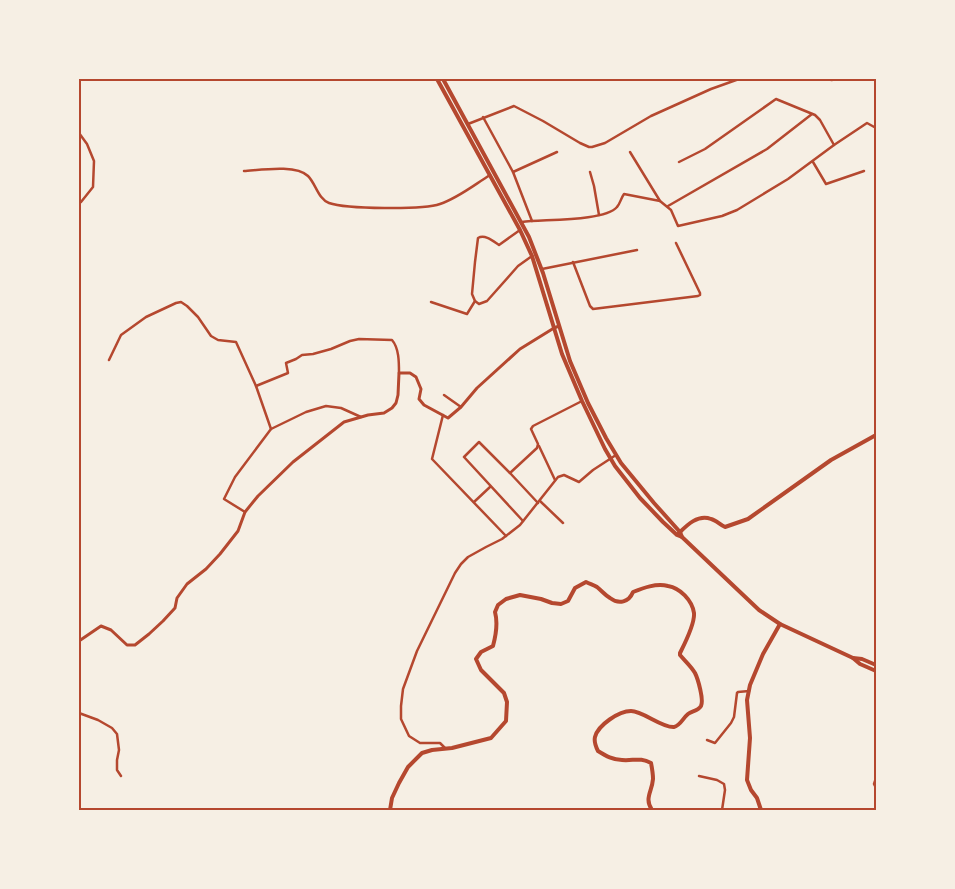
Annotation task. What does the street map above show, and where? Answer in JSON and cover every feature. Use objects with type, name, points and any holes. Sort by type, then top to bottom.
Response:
[{"type":"main road","points":[[437,79],[522,222],[542,269],[570,361],[598,422],[616,455],[680,534],[759,610],[780,624],[853,658],[860,664],[876,671]]},
{"type":"main road","points":[[443,79],[532,256],[562,354],[582,401],[610,458],[640,498],[663,522],[680,534]]},
{"type":"main road","points":[[510,212],[515,210]]},
{"type":"main road","points":[[680,534],[690,523],[704,517],[725,527],[748,519],[831,460],[876,435]]},
{"type":"main road","points":[[390,810],[392,798],[399,783],[408,767],[422,753],[491,738],[506,721],[508,702],[504,693],[481,670],[476,659],[481,652],[493,646],[496,636],[495,612],[498,605],[506,599],[520,595],[541,599],[552,604],[561,604],[568,601],[575,588],[586,582],[596,587],[610,599],[618,602],[630,598],[633,592],[641,589],[653,586],[668,586],[688,598],[694,614],[680,655],[690,665],[696,675],[701,695],[701,705],[699,708],[688,714],[677,726],[673,727],[640,713],[630,711],[615,716],[602,724],[595,738],[598,751],[609,757],[620,760],[644,759],[651,763],[653,781],[648,800],[652,810]]},
{"type":"main road","points":[[761,810],[757,798],[750,790],[747,780],[750,738],[747,700],[763,654],[780,624]]},
{"type":"main road","points":[[853,658],[876,664]]},
{"type":"street","points":[[467,124],[514,106],[543,120],[580,143],[592,147],[605,143],[651,116],[711,89],[739,79]]},
{"type":"street","points":[[825,79],[832,80]]},
{"type":"street","points":[[679,162],[705,149],[776,99],[814,115],[820,120],[834,145]]},
{"type":"street","points":[[667,207],[767,149],[812,114]]},
{"type":"street","points":[[483,117],[513,172],[532,220]]},
{"type":"street","points":[[630,152],[660,200],[671,210],[678,226],[722,216],[737,210],[812,162],[867,123],[876,128]]},
{"type":"street","points":[[79,133],[87,144],[94,161],[93,187],[81,202]]},
{"type":"street","points":[[513,172],[558,152]]},
{"type":"street","points":[[812,162],[826,184],[864,171]]},
{"type":"street","points":[[244,171],[279,168],[300,172],[308,176],[327,202],[366,208],[438,205],[454,198],[490,175]]},
{"type":"street","points":[[590,172],[599,215]]},
{"type":"street","points":[[522,222],[599,215],[618,207],[624,194],[660,200]]},
{"type":"street","points":[[520,230],[499,245],[485,237],[478,238],[472,294],[475,300],[479,304],[487,301],[518,266],[532,256]]},
{"type":"street","points":[[573,262],[590,306],[593,309],[698,296],[700,292],[676,243]]},
{"type":"street","points":[[542,269],[637,250]]},
{"type":"street","points":[[431,302],[467,314],[475,300]]},
{"type":"street","points":[[109,360],[121,335],[146,317],[181,302],[198,317],[211,336],[218,340],[236,342],[256,386],[271,430]]},
{"type":"street","points":[[400,373],[410,373],[416,377],[422,389],[419,399],[424,405],[448,418],[461,407],[477,388],[520,349],[559,326]]},
{"type":"street","points":[[79,641],[101,626],[111,630],[127,645],[136,645],[150,634],[174,608],[177,598],[187,584],[206,569],[238,531],[245,512],[258,496],[293,462],[344,422],[384,413],[392,408],[396,403],[398,395],[400,373],[397,350],[392,340],[360,339],[350,341],[332,349],[302,355],[286,363],[288,373],[256,386]]},
{"type":"street","points":[[444,395],[461,407]]},
{"type":"street","points":[[555,480],[531,429],[533,426],[582,401]]},
{"type":"street","points":[[245,512],[224,499],[235,477],[271,430],[306,412],[326,406],[341,408],[361,417]]},
{"type":"street","points":[[442,415],[432,459],[506,536]]},
{"type":"street","points":[[523,521],[464,457],[479,442],[539,502],[564,523]]},
{"type":"street","points":[[510,474],[534,452],[538,444]]},
{"type":"street","points":[[446,749],[440,744],[420,743],[409,736],[401,719],[401,706],[403,689],[417,651],[455,573],[468,558],[502,540],[523,521],[558,477],[564,476],[579,482],[616,455]]},
{"type":"street","points":[[474,502],[490,487]]},
{"type":"street","points":[[707,740],[715,743],[731,723],[734,716],[737,693],[749,691]]},
{"type":"street","points":[[79,713],[98,720],[112,728],[117,734],[119,750],[117,770],[121,776]]},
{"type":"street","points":[[700,776],[717,780],[724,784],[722,810]]},
{"type":"street","points":[[876,778],[874,784],[876,788]]}]
